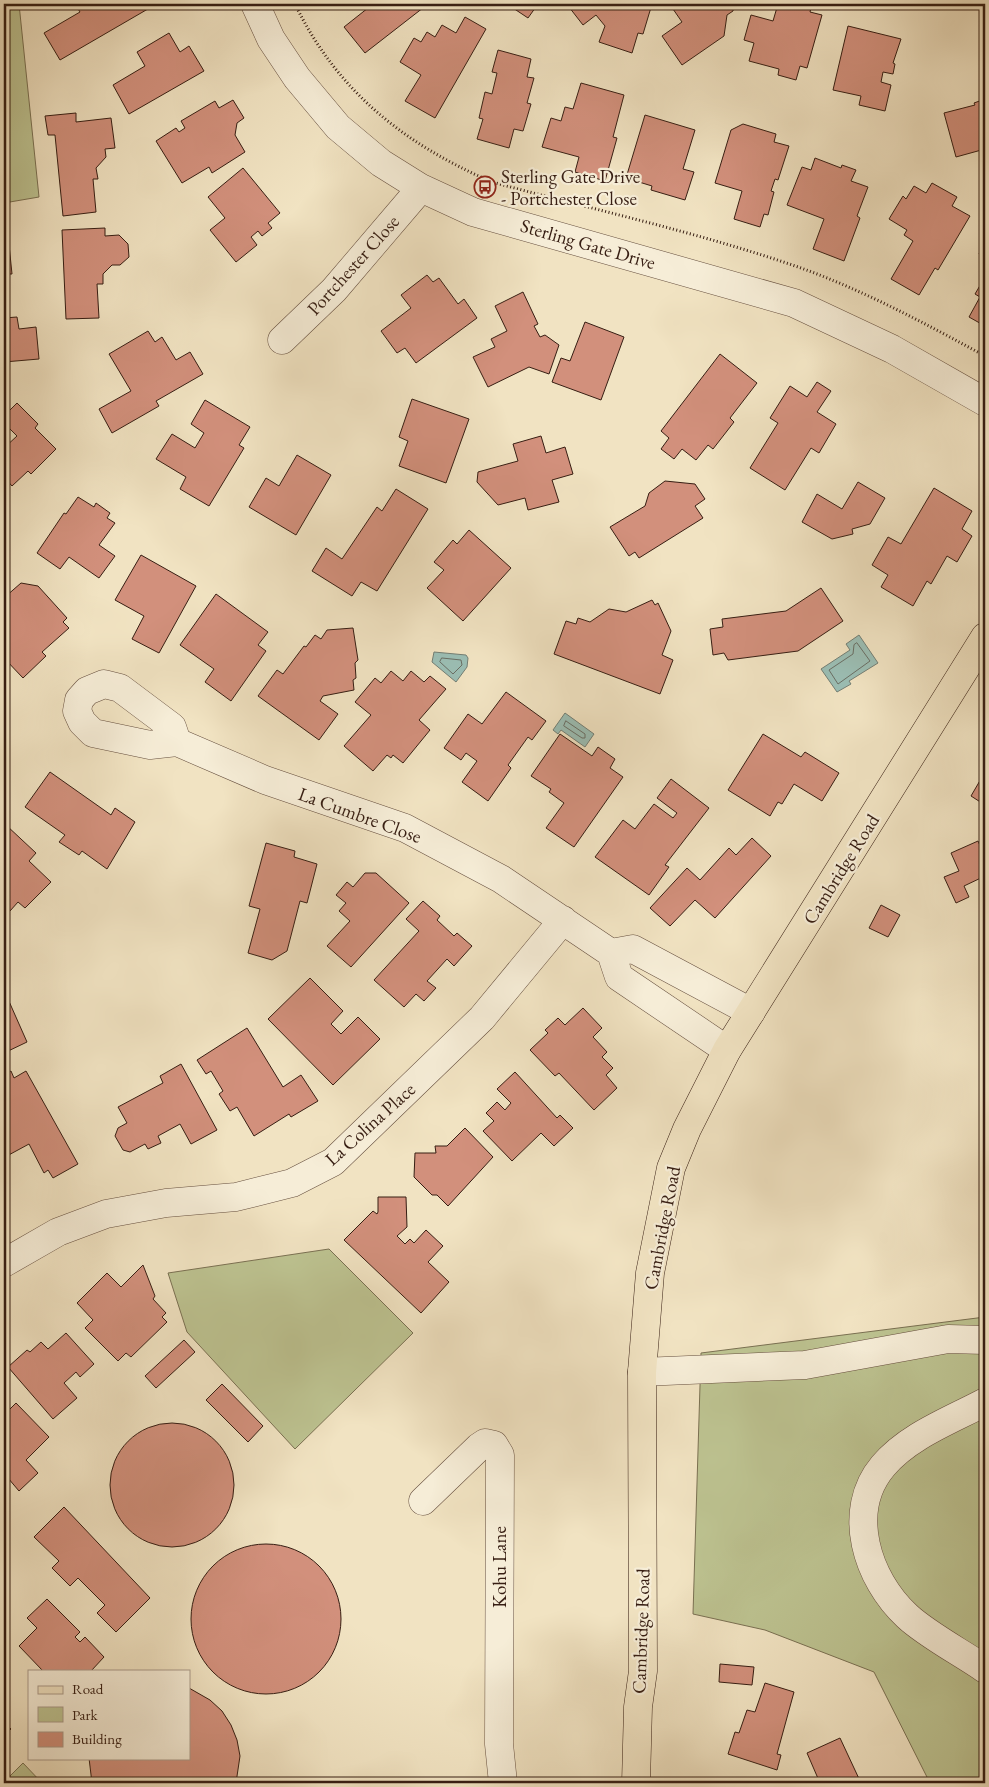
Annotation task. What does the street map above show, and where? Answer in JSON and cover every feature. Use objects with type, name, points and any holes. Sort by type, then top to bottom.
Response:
[{"type":"main road","name":"Cambridge Road","points":[[636,1783],[638,1707],[643,1671],[642,1372],[650,1273],[671,1168],[687,1129],[727,1050],[985,637]]},
{"type":"street","name":"Sterling Gate Drive","points":[[255,4],[271,39],[297,78],[338,127],[382,163],[421,188],[473,212],[794,303],[892,349],[985,402]]},
{"type":"street","name":"Portchester Close","points":[[282,340],[334,290],[421,188]]},
{"type":"street","name":"La Cumbre Close","points":[[177,742],[265,780],[405,828],[501,879],[611,953]]},
{"type":"street","name":"La Colina Place","points":[[4,1263],[58,1232],[106,1214],[166,1203],[236,1197],[292,1183],[332,1162],[482,1018],[563,920]]},
{"type":"street","points":[[727,1050],[619,977],[611,953],[634,949],[751,1012]]},
{"type":"street","points":[[642,1372],[805,1365],[948,1339],[985,1340]]},
{"type":"street","points":[[985,1402],[916,1438],[883,1466],[864,1502],[863,1540],[882,1586],[907,1616],[985,1668]]},
{"type":"street","name":"Kohu Lane","points":[[423,1501],[479,1447],[485,1443],[494,1445],[500,1456],[499,1744],[503,1783]]},
{"type":"path","points":[[295,4],[326,56],[358,96],[422,146],[463,169],[492,182],[754,252],[804,269],[938,330],[985,356]]},
{"type":"green space","points":[[4,4],[19,4],[39,197],[4,203]]},
{"type":"green space","points":[[329,1249],[413,1333],[295,1449],[187,1332],[168,1273]]},
{"type":"green space","points":[[985,1317],[985,1783],[930,1783],[874,1672],[765,1630],[693,1614],[701,1353]]},
{"type":"green space","points":[[23,1763],[42,1783],[4,1783],[4,1782]]},
{"type":"water","points":[[859,635],[878,663],[849,681],[851,684],[837,692],[821,669],[850,650],[846,644]]},
{"type":"water","points":[[434,652],[466,655],[468,658],[467,667],[456,682],[432,662]]},
{"type":"water","points":[[565,713],[594,734],[585,747],[561,730],[558,734],[553,730]]},
{"type":"building","points":[[75,4],[151,4],[153,6],[60,60],[44,33],[80,12]]},
{"type":"building","points":[[373,4],[428,4],[365,53],[344,27]]},
{"type":"building","points":[[507,4],[538,4],[528,18]]},
{"type":"building","points":[[573,4],[652,4],[643,34],[638,33],[632,53],[599,42],[605,26],[596,15],[583,25],[569,7]]},
{"type":"building","points":[[680,4],[734,4],[733,11],[727,15],[724,36],[682,65],[662,36],[682,22],[673,9]]},
{"type":"building","points":[[778,4],[812,4],[810,12],[822,15],[807,68],[800,66],[796,80],[778,75],[779,69],[749,61],[754,43],[744,40],[751,15],[773,21]]},
{"type":"building","points":[[465,17],[486,29],[435,118],[405,101],[421,75],[400,62],[414,38],[421,42],[427,32],[435,37],[442,25],[456,33]]},
{"type":"building","points":[[848,26],[901,39],[893,63],[895,64],[893,74],[883,72],[881,82],[891,85],[885,111],[859,105],[861,96],[833,90]]},
{"type":"building","points":[[169,33],[180,52],[189,46],[204,71],[129,114],[113,85],[145,66],[137,52]]},
{"type":"building","points":[[498,50],[531,59],[527,77],[534,78],[527,103],[531,104],[523,131],[514,129],[509,148],[477,139],[483,119],[479,118],[485,92],[492,94],[497,73],[492,72]]},
{"type":"building","points":[[581,83],[624,95],[613,137],[617,138],[605,181],[575,172],[579,157],[542,147],[551,118],[561,121],[565,107],[573,109]]},
{"type":"building","points":[[985,99],[985,149],[956,157],[944,113],[975,105],[974,103]]},
{"type":"building","points":[[233,100],[244,118],[237,123],[235,135],[245,152],[212,173],[209,167],[182,183],[156,141],[176,128],[179,132],[185,128],[181,121],[215,101],[219,108]]},
{"type":"building","points":[[76,113],[76,122],[111,118],[115,148],[105,149],[106,157],[96,168],[98,179],[93,179],[96,212],[63,216],[55,135],[48,135],[45,116]]},
{"type":"building","points":[[645,115],[695,130],[683,169],[694,172],[685,200],[651,190],[652,186],[626,178]]},
{"type":"building","points":[[743,124],[776,134],[774,142],[789,146],[778,180],[775,179],[771,191],[774,192],[768,215],[764,214],[760,227],[734,219],[742,191],[715,183],[731,130]]},
{"type":"building","points":[[815,158],[841,168],[842,165],[856,170],[851,181],[868,187],[857,216],[860,218],[844,261],[813,249],[824,219],[787,205],[802,167],[811,170]]},
{"type":"building","points":[[243,168],[280,213],[268,223],[272,228],[262,236],[258,231],[251,237],[257,245],[236,262],[210,230],[225,218],[208,197]]},
{"type":"building","points":[[932,183],[957,197],[952,206],[970,216],[938,270],[935,268],[919,295],[891,279],[913,241],[904,235],[907,230],[889,219],[903,196],[906,199],[914,186],[926,193]]},
{"type":"building","points":[[4,225],[7,225],[12,274],[4,274]]},
{"type":"building","points":[[105,228],[105,236],[119,235],[128,244],[129,257],[120,265],[112,265],[103,274],[103,284],[97,284],[99,318],[66,319],[62,230]]},
{"type":"building","points":[[985,242],[985,258],[979,254]]},
{"type":"building","points":[[427,275],[433,282],[439,278],[458,304],[464,299],[477,318],[416,363],[405,348],[397,353],[381,331],[411,308],[401,295]]},
{"type":"building","points":[[985,277],[985,326],[969,317],[980,297],[975,294]]},
{"type":"building","points":[[523,292],[538,324],[534,326],[540,337],[545,335],[559,345],[549,374],[529,367],[488,387],[473,357],[495,347],[491,339],[507,331],[495,306]]},
{"type":"building","points":[[17,317],[19,329],[36,327],[39,359],[4,362],[4,318]]},
{"type":"building","points":[[585,322],[624,337],[601,400],[552,382],[561,358],[570,361]]},
{"type":"building","points":[[148,331],[155,342],[162,337],[176,360],[190,352],[203,374],[156,401],[159,406],[112,433],[99,409],[131,391],[109,354]]},
{"type":"building","points":[[720,354],[757,383],[730,418],[734,422],[713,449],[708,445],[696,460],[682,449],[674,459],[661,449],[669,438],[661,431]]},
{"type":"building","points":[[817,382],[831,391],[817,412],[836,424],[819,453],[811,448],[785,490],[750,468],[778,423],[770,418],[790,386],[807,397]]},
{"type":"building","points":[[412,399],[469,419],[446,483],[399,466],[408,441],[399,437]]},
{"type":"building","points":[[205,400],[250,427],[239,445],[244,448],[209,506],[180,489],[186,477],[156,459],[172,434],[195,448],[204,433],[191,424]]},
{"type":"building","points":[[17,403],[38,424],[35,428],[56,449],[31,474],[28,471],[12,486],[4,477],[4,448],[17,436],[4,423],[4,416]]},
{"type":"building","points":[[541,436],[546,453],[565,447],[573,474],[552,480],[559,502],[528,510],[525,498],[498,505],[477,482],[478,472],[518,461],[513,444]]},
{"type":"building","points":[[297,455],[331,475],[296,535],[249,507],[266,478],[279,486]]},
{"type":"building","points":[[665,481],[695,484],[705,499],[695,506],[703,518],[639,558],[635,552],[629,556],[610,527],[645,506],[649,493]]},
{"type":"building","points":[[858,482],[885,498],[870,524],[852,529],[853,534],[832,539],[802,522],[817,494],[842,509]]},
{"type":"building","points":[[934,488],[972,511],[962,529],[972,536],[957,562],[947,556],[931,584],[927,581],[913,606],[881,587],[888,575],[872,565],[888,537],[901,544]]},
{"type":"building","points":[[396,489],[428,509],[377,591],[361,582],[352,596],[312,571],[326,548],[342,559],[377,507],[382,511]]},
{"type":"building","points":[[78,497],[94,507],[96,503],[110,513],[107,518],[115,523],[99,545],[115,556],[99,578],[69,557],[60,569],[37,553],[64,513],[66,514]]},
{"type":"building","points":[[469,530],[511,568],[463,621],[427,588],[444,570],[434,562],[453,540],[457,544]]},
{"type":"building","points":[[141,555],[196,586],[159,653],[132,639],[144,616],[115,600]]},
{"type":"building","points":[[21,583],[38,586],[67,618],[63,622],[69,628],[42,652],[46,656],[23,678],[4,658],[4,608],[10,602],[5,597]]},
{"type":"building","points":[[821,588],[843,621],[798,651],[728,660],[724,653],[713,655],[710,629],[723,627],[722,619],[786,611]]},
{"type":"building","points":[[216,594],[268,632],[258,645],[266,651],[231,701],[205,682],[214,669],[180,645]]},
{"type":"building","points":[[652,600],[655,605],[658,603],[671,631],[662,655],[673,660],[660,694],[554,654],[566,621],[576,624],[578,618],[590,622],[609,609],[626,612]]},
{"type":"building","points":[[353,628],[358,660],[355,663],[356,678],[353,680],[354,690],[323,696],[320,701],[338,714],[319,740],[258,696],[277,670],[283,674],[304,646],[306,647],[315,635],[321,639],[327,630]]},
{"type":"building","points":[[391,671],[403,681],[411,671],[424,682],[430,676],[446,689],[419,720],[430,730],[403,763],[393,755],[391,758],[387,755],[373,771],[344,746],[371,715],[355,702],[375,678],[381,683]]},
{"type":"building","points":[[506,692],[546,721],[532,740],[528,737],[508,765],[511,768],[488,801],[462,782],[477,761],[466,753],[461,760],[444,748],[468,714],[482,724]]},
{"type":"building","points":[[560,734],[592,756],[598,747],[615,759],[610,768],[623,777],[574,847],[546,828],[564,803],[549,792],[551,789],[531,776]]},
{"type":"building","points":[[763,734],[801,757],[805,752],[839,773],[822,801],[794,784],[782,804],[778,802],[770,816],[728,790]]},
{"type":"building","points":[[50,772],[111,815],[115,808],[135,822],[107,869],[82,851],[79,855],[59,842],[65,835],[25,807]]},
{"type":"building","points":[[985,772],[985,805],[971,796]]},
{"type":"building","points":[[671,779],[709,808],[665,865],[669,867],[649,895],[595,857],[623,820],[635,829],[654,804],[673,818],[677,813],[657,798]]},
{"type":"building","points":[[6,825],[36,853],[29,861],[51,882],[25,908],[18,902],[10,911],[4,905],[4,827]]},
{"type":"building","points":[[752,838],[771,856],[715,918],[695,900],[670,926],[650,908],[687,868],[700,880],[729,848],[736,855]]},
{"type":"building","points":[[978,841],[985,857],[985,876],[964,886],[969,897],[956,903],[944,877],[959,871],[951,853]]},
{"type":"building","points":[[266,843],[295,851],[294,857],[317,864],[307,903],[300,901],[287,951],[272,960],[248,953],[260,909],[249,906]]},
{"type":"building","points":[[365,873],[376,873],[409,903],[351,967],[327,946],[350,921],[339,911],[346,903],[336,895],[347,882],[353,887]]},
{"type":"building","points":[[423,901],[440,916],[437,920],[454,936],[457,933],[472,946],[454,966],[447,959],[427,981],[436,988],[424,1001],[416,994],[404,1007],[374,980],[419,931],[406,919]]},
{"type":"building","points":[[881,905],[900,915],[888,937],[869,928]]},
{"type":"building","points":[[310,978],[343,1011],[331,1024],[341,1034],[358,1017],[380,1039],[333,1085],[268,1019]]},
{"type":"building","points":[[4,990],[27,1042],[4,1053]]},
{"type":"building","points":[[583,1008],[602,1028],[593,1037],[607,1052],[602,1057],[613,1068],[606,1075],[617,1088],[594,1110],[559,1073],[555,1076],[530,1050],[548,1033],[545,1030],[558,1018],[565,1025]]},
{"type":"building","points":[[247,1028],[283,1087],[301,1075],[318,1101],[291,1117],[289,1114],[254,1136],[237,1107],[230,1111],[219,1094],[223,1091],[211,1071],[206,1074],[197,1060]]},
{"type":"building","points":[[181,1064],[217,1130],[191,1144],[180,1124],[158,1136],[161,1143],[148,1149],[145,1144],[130,1152],[123,1150],[115,1136],[118,1128],[127,1123],[118,1107],[163,1083],[160,1076]]},
{"type":"building","points":[[11,1071],[14,1078],[26,1071],[78,1164],[53,1178],[48,1170],[44,1173],[29,1144],[5,1157],[4,1075]]},
{"type":"building","points":[[515,1072],[557,1118],[560,1115],[573,1128],[554,1146],[541,1133],[512,1161],[483,1131],[494,1121],[486,1113],[497,1102],[505,1110],[511,1103],[497,1089]]},
{"type":"building","points":[[465,1128],[493,1157],[448,1206],[437,1195],[432,1195],[414,1177],[415,1153],[436,1153],[435,1146],[447,1146]]},
{"type":"building","points":[[378,1197],[406,1197],[407,1227],[397,1236],[405,1244],[410,1239],[414,1243],[426,1230],[443,1246],[428,1262],[449,1282],[421,1313],[344,1240],[373,1211],[377,1214]]},
{"type":"building","points":[[143,1265],[155,1296],[153,1299],[166,1313],[162,1317],[167,1322],[131,1357],[126,1353],[118,1361],[85,1328],[93,1320],[77,1303],[107,1273],[121,1287]]},
{"type":"building","points":[[66,1333],[94,1364],[80,1377],[76,1372],[64,1383],[77,1398],[53,1419],[8,1367],[27,1350],[30,1352],[41,1342],[48,1349]]},
{"type":"building","points":[[184,1340],[195,1352],[156,1388],[145,1376]]},
{"type":"building","points":[[222,1384],[263,1426],[248,1442],[206,1400]]},
{"type":"building","points":[[16,1403],[49,1437],[26,1460],[38,1473],[19,1491],[8,1478],[4,1480],[4,1413]]},
{"type":"building","points":[[172,1423],[196,1427],[216,1441],[230,1461],[234,1485],[230,1509],[216,1529],[196,1543],[172,1547],[148,1543],[128,1529],[114,1509],[110,1485],[114,1461],[128,1441],[148,1427]]},
{"type":"building","points":[[64,1507],[150,1598],[116,1632],[97,1613],[105,1605],[78,1578],[70,1586],[52,1568],[59,1561],[34,1537]]},
{"type":"building","points":[[266,1544],[281,1545],[295,1549],[308,1556],[319,1566],[329,1577],[336,1590],[340,1604],[340,1634],[336,1648],[329,1661],[319,1672],[308,1682],[295,1689],[281,1693],[266,1694],[251,1693],[237,1689],[224,1682],[213,1672],[203,1661],[196,1648],[192,1634],[191,1619],[192,1604],[196,1590],[203,1577],[213,1566],[224,1556],[237,1549],[251,1545]]},
{"type":"building","points":[[47,1599],[80,1632],[75,1637],[80,1642],[85,1637],[104,1657],[92,1670],[42,1670],[19,1646],[37,1628],[27,1618]]},
{"type":"building","points":[[720,1664],[754,1667],[752,1685],[719,1682]]},
{"type":"building","points":[[765,1683],[794,1692],[777,1754],[781,1755],[777,1770],[728,1754],[735,1732],[739,1733],[747,1710],[755,1712]]},
{"type":"building","points":[[190,1689],[210,1700],[222,1711],[231,1725],[237,1740],[240,1756],[236,1783],[92,1783],[89,1760],[190,1760]]},
{"type":"building","points":[[4,1722],[11,1729],[4,1735]]},
{"type":"building","points":[[840,1738],[861,1783],[820,1783],[807,1753]]},
{"type":"place","name":"Sterling Gate Drive - Portchester Close","points":[[485,187]]}]
